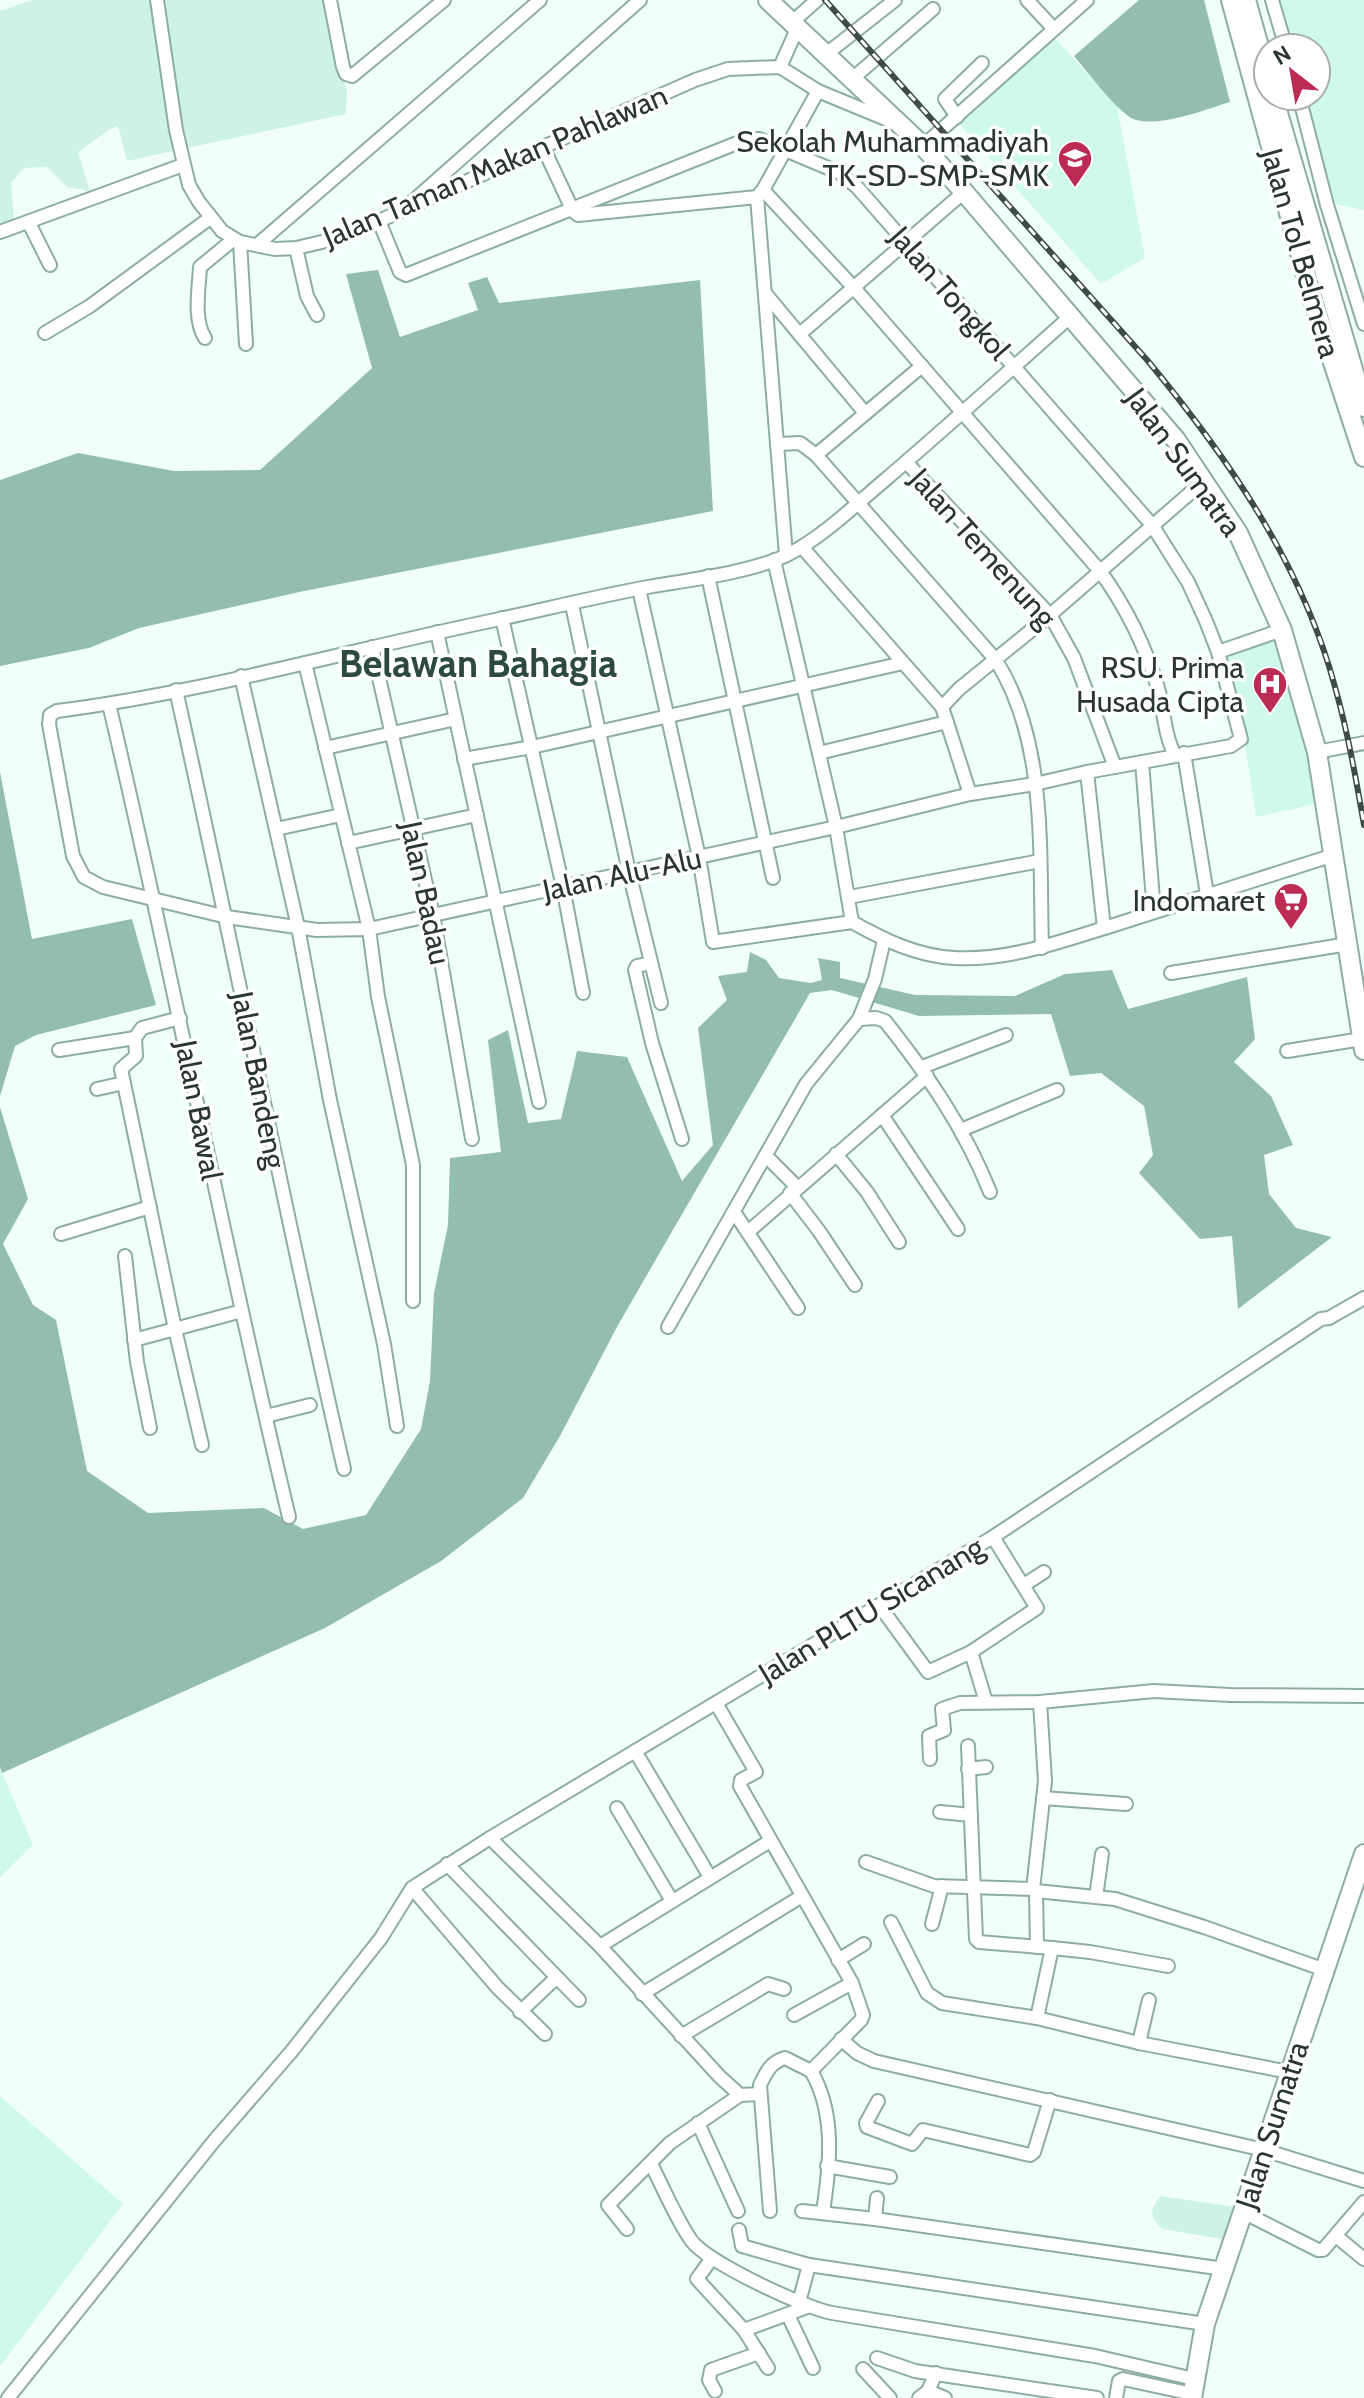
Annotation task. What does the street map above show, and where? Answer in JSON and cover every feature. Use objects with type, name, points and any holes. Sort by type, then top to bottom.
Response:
[{"type":"highway","name":"Jalan Sumatra","points":[[768,0],[923,146],[964,192],[1176,440],[1238,533],[1282,630],[1317,752],[1363,1044]]},
{"type":"highway","name":"Jalan Tol Belmera","points":[[1231,0],[1313,301],[1364,457]]},
{"type":"highway","points":[[1246,0],[1255,32]]},
{"type":"highway","name":"Jalan Tol Belmera","points":[[1278,112],[1364,407]]},
{"type":"highway","name":"Jalan Sumatra","points":[[1193,2390],[1205,2324],[1364,1856]]},
{"type":"street","points":[[157,0],[183,165],[189,185],[210,218],[237,240],[246,344]]},
{"type":"street","points":[[334,2],[343,67],[346,74],[352,76],[444,0]]},
{"type":"street","points":[[257,245],[540,0]]},
{"type":"street","points":[[404,209],[640,0]]},
{"type":"street","points":[[817,0],[794,26],[780,67],[818,91],[902,126]]},
{"type":"street","points":[[825,55],[895,0]]},
{"type":"street","points":[[1027,0],[1054,29]]},
{"type":"street","points":[[923,146],[1087,0]]},
{"type":"street","points":[[1272,0],[1281,32]]},
{"type":"street","points":[[852,79],[933,9]]},
{"type":"street","points":[[957,117],[945,99],[982,63]]},
{"type":"street","name":"Jalan Taman Makan Pahlawan","points":[[237,240],[275,249],[326,241],[379,221],[713,74],[737,67],[780,67]]},
{"type":"street","points":[[818,91],[760,193],[778,444],[780,558],[836,827],[852,922]]},
{"type":"street","points":[[1303,112],[1327,205],[1364,324]]},
{"type":"street","name":"Jalan Tongkol","points":[[379,221],[400,272],[406,275],[573,211],[747,139],[759,139],[848,179],[1152,525],[1188,582],[1218,652]]},
{"type":"street","points":[[543,147],[573,211],[578,215],[760,193]]},
{"type":"street","points":[[0,232],[183,165]]},
{"type":"street","points":[[801,333],[964,192]]},
{"type":"street","points":[[760,193],[855,289],[1100,571],[1118,596],[1138,634],[1179,754],[1207,894]]},
{"type":"street","points":[[45,333],[90,306],[210,218]]},
{"type":"street","points":[[29,223],[50,265]]},
{"type":"street","points":[[205,338],[198,316],[200,267],[237,240]]},
{"type":"street","points":[[296,248],[307,296],[317,315]]},
{"type":"street","points":[[765,293],[865,413]]},
{"type":"street","points":[[109,704],[780,558],[802,547],[858,503],[1071,316]]},
{"type":"street","points":[[816,455],[922,366]]},
{"type":"street","points":[[778,444],[800,443],[816,455],[995,659],[1007,677],[1030,743],[1040,861],[1042,948]]},
{"type":"street","name":"Jalan Temenung","points":[[906,462],[1050,615],[1074,658],[1115,767]]},
{"type":"street","points":[[942,707],[1205,480]]},
{"type":"street","points":[[802,547],[942,707],[970,794]]},
{"type":"street","points":[[708,576],[773,878]]},
{"type":"street","points":[[639,589],[699,857],[713,942],[852,922],[884,940],[914,951],[971,959],[1042,948],[1334,855]]},
{"type":"street","points":[[572,605],[629,872],[661,1003]]},
{"type":"street","points":[[502,618],[563,887],[583,993]]},
{"type":"street","points":[[1218,652],[1282,630]]},
{"type":"street","points":[[437,632],[539,1102]]},
{"type":"street","name":"Jalan Badau","points":[[372,647],[433,915],[472,1139]]},
{"type":"street","name":"Jalan Alu-Alu","points":[[109,704],[57,711],[50,715],[49,724],[73,856],[84,877],[103,887],[227,917],[332,931],[369,929],[766,843],[970,794],[1231,746],[1241,739],[1218,652]]},
{"type":"street","points":[[305,663],[369,929],[378,997],[413,1165],[413,1301]]},
{"type":"street","points":[[464,759],[532,747],[903,663]]},
{"type":"street","points":[[241,676],[298,927],[330,1100],[384,1344],[397,1426]]},
{"type":"street","name":"Jalan Bandeng","points":[[176,690],[227,917],[278,1176],[344,1469]]},
{"type":"street","name":"Jalan Bawal","points":[[109,704],[155,899],[289,1517]]},
{"type":"street","points":[[325,748],[456,719]]},
{"type":"street","points":[[819,753],[947,722]]},
{"type":"street","points":[[1317,752],[1364,743]]},
{"type":"street","points":[[1142,762],[1154,912]]},
{"type":"street","points":[[1087,772],[1104,928]]},
{"type":"street","points":[[276,829],[341,815]]},
{"type":"street","points":[[348,843],[477,815]]},
{"type":"street","points":[[849,897],[1040,861]]},
{"type":"street","points":[[668,1327],[806,1084],[861,1015],[875,979],[884,940]]},
{"type":"street","points":[[1171,973],[1348,944]]},
{"type":"street","points":[[651,963],[637,966],[635,970],[652,1043],[682,1139]]},
{"type":"street","points":[[861,1015],[885,1021],[924,1072],[961,1130],[990,1192]]},
{"type":"street","points":[[59,1050],[135,1038],[146,1026],[180,1018]]},
{"type":"street","points":[[748,1232],[882,1115],[924,1072],[1006,1035]]},
{"type":"street","points":[[135,1038],[136,1056],[121,1067],[202,1445]]},
{"type":"street","points":[[1287,1051],[1363,1044]]},
{"type":"street","points":[[97,1089],[124,1083]]},
{"type":"street","points":[[961,1130],[1057,1090]]},
{"type":"street","points":[[882,1115],[958,1229]]},
{"type":"street","points":[[836,1154],[867,1192],[899,1242]]},
{"type":"street","points":[[767,1157],[794,1190],[855,1285]]},
{"type":"street","points":[[61,1234],[150,1207]]},
{"type":"street","points":[[734,1212],[798,1308]]},
{"type":"street","points":[[125,1256],[134,1340],[150,1428]]},
{"type":"street","name":"Jalan PLTU Sicanang","points":[[1321,1319],[1324,1312],[1364,1288]]},
{"type":"street","name":"Jalan PLTU Sicanang","points":[[412,1888],[490,1838],[993,1537],[1321,1319],[1329,1318],[1364,1298]]},
{"type":"street","points":[[134,1340],[242,1311]]},
{"type":"street","points":[[266,1416],[310,1405]]},
{"type":"street","points":[[879,1605],[928,1672],[971,1652],[1034,1612],[1036,1605],[993,1537]]},
{"type":"street","points":[[1024,1585],[1044,1572]]},
{"type":"street","points":[[971,1652],[986,1702]]},
{"type":"street","points":[[930,1759],[929,1736],[944,1730],[942,1709],[960,1703],[1040,1703],[1154,1691],[1364,1696]]},
{"type":"street","points":[[716,1703],[754,1766],[755,1774],[741,1780],[740,1786],[852,1983],[863,2018],[811,2071]]},
{"type":"street","points":[[1037,1947],[1034,1890],[1045,1766],[1040,1703]]},
{"type":"street","points":[[968,1746],[977,1941],[1090,1952],[1168,1966]]},
{"type":"street","points":[[635,1751],[710,1877]]},
{"type":"street","points":[[968,1769],[986,1767]]},
{"type":"street","points":[[1043,1798],[1126,1804]]},
{"type":"street","points":[[617,1808],[672,1901]]},
{"type":"street","points":[[940,1812],[971,1815]]},
{"type":"street","points":[[490,1838],[600,1946],[681,2036],[740,2095]]},
{"type":"street","points":[[600,1946],[770,1841]]},
{"type":"street","points":[[1096,1897],[1102,1854]]},
{"type":"street","points":[[866,1862],[928,1885],[973,1885],[1115,1899],[1325,1970]]},
{"type":"street","points":[[447,1864],[579,2000]]},
{"type":"street","points":[[932,1924],[942,1886]]},
{"type":"street","points":[[8,2398],[214,2141],[291,2052],[381,1938],[412,1888],[520,2012],[545,2034]]},
{"type":"street","points":[[642,1994],[802,1896]]},
{"type":"street","points":[[891,1922],[932,1999],[942,2003],[1037,2018],[1139,2043],[1289,2072]]},
{"type":"street","points":[[838,1960],[864,1944]]},
{"type":"street","points":[[1037,2018],[1052,1948]]},
{"type":"street","points":[[520,2012],[556,1978]]},
{"type":"street","points":[[681,2036],[768,1984],[774,1983],[784,1989]]},
{"type":"street","points":[[794,2015],[852,1983]]},
{"type":"street","points":[[1139,2043],[1149,2000]]},
{"type":"street","points":[[841,2039],[857,2053],[874,2061],[1264,2150],[1364,2181]]},
{"type":"street","points":[[770,2211],[760,2085],[765,2074],[779,2060],[792,2059],[811,2071],[826,2103],[827,2166],[823,2212]]},
{"type":"street","points":[[627,2229],[608,2205],[670,2143],[740,2095],[760,2094]]},
{"type":"street","points":[[878,2101],[866,2123],[867,2127],[912,2144],[923,2130],[1030,2155],[1034,2152],[1050,2100]]},
{"type":"street","points":[[698,2123],[738,2211]]},
{"type":"street","points":[[651,2164],[693,2243],[712,2258],[803,2305],[832,2313],[1095,2356],[1193,2390]]},
{"type":"street","points":[[827,2166],[890,2177]]},
{"type":"street","points":[[875,2219],[877,2198]]},
{"type":"street","points":[[1243,2212],[1323,2250],[1364,2202]]},
{"type":"street","points":[[802,2211],[1224,2269]]},
{"type":"street","points":[[739,2230],[742,2246],[809,2265],[1205,2324]]},
{"type":"street","points":[[1336,2236],[1364,2259]]},
{"type":"street","points":[[712,2258],[697,2279],[744,2330],[768,2368]]},
{"type":"street","points":[[744,2330],[788,2315],[803,2305],[809,2265]]},
{"type":"street","points":[[788,2315],[813,2368]]},
{"type":"street","points":[[715,2391],[709,2380],[711,2370],[759,2353]]},
{"type":"street","points":[[877,2358],[915,2371],[1097,2398]]},
{"type":"street","points":[[863,2369],[890,2398]]},
{"type":"street","points":[[936,2373],[923,2394],[945,2398]]},
{"type":"street","points":[[1116,2398],[1119,2381],[1123,2379],[1193,2390]]},
{"type":"shaded area","points":[[32,0],[324,0],[347,92],[346,114],[127,161],[118,126],[78,152],[90,191],[67,187],[47,167],[24,168],[11,183],[14,221],[0,224],[0,11]]},
{"type":"shaded area","points":[[1139,0],[1204,0],[1230,102],[1178,118],[1150,122],[1128,116],[1107,95],[1074,56]]},
{"type":"shaded area","points":[[1280,0],[1364,0],[1364,210],[1335,204],[1310,112],[1332,112],[1332,32],[1289,32]]},
{"type":"shaded area","name":"Sekolah Muhammadiyah TK-SD-SMP-SMK","points":[[1051,34],[1117,106],[1145,258],[1101,284],[956,120]]},
{"type":"shaded area","points":[[378,270],[400,337],[478,310],[468,283],[487,277],[499,303],[700,280],[713,511],[304,591],[139,628],[89,648],[0,666],[0,480],[78,453],[174,471],[260,470],[372,368],[346,274]]},
{"type":"shaded area","name":"RSU. Prima Husada Cipta","points":[[1282,630],[1319,803],[1256,817],[1245,744],[1218,652]]},
{"type":"shaded area","points":[[0,772],[32,939],[132,919],[156,1005],[36,1035],[15,1046],[0,1096]]},
{"type":"shaded area","points":[[750,952],[766,960],[779,978],[811,983],[822,980],[818,958],[840,962],[840,978],[915,995],[1015,996],[1065,974],[1112,970],[1128,1009],[1247,977],[1255,1039],[1234,1062],[1271,1096],[1293,1145],[1264,1155],[1269,1194],[1296,1228],[1332,1237],[1238,1309],[1232,1236],[1200,1239],[1139,1173],[1153,1155],[1144,1106],[1101,1073],[1070,1076],[1051,1014],[919,1016],[832,990],[810,993],[618,1325],[560,1436],[523,1498],[441,1561],[325,1628],[2,1773],[0,1107],[28,1199],[3,1244],[33,1305],[56,1320],[87,1471],[148,1513],[264,1508],[303,1529],[366,1515],[421,1429],[430,1381],[434,1293],[448,1225],[450,1158],[501,1152],[488,1040],[508,1030],[528,1123],[561,1119],[577,1051],[627,1057],[682,1181],[713,1145],[698,1028],[727,1000],[718,976],[747,972]]},
{"type":"shaded area","points":[[0,1663],[8,1710],[2,1773],[33,1845],[0,1877]]},
{"type":"shaded area","points":[[0,2096],[123,2204],[0,2366]]},
{"type":"shaded area","points":[[1160,2196],[1236,2207],[1228,2240],[1162,2229],[1153,2218],[1152,2210]]},
{"type":"railway","points":[[825,0],[1148,361],[1234,474],[1282,555],[1321,642],[1344,722],[1364,825]]},
{"type":"place","name":"Sekolah Muhammadiyah TK-SD-SMP-SMK","points":[[1075,189]]},
{"type":"place","name":"RSU. Prima Husada Cipta","points":[[1270,715]]},
{"type":"place","name":"Indomaret","points":[[1291,931]]},
{"type":"district","name":"Belawan Bahagia","points":[[478,663]]}]
